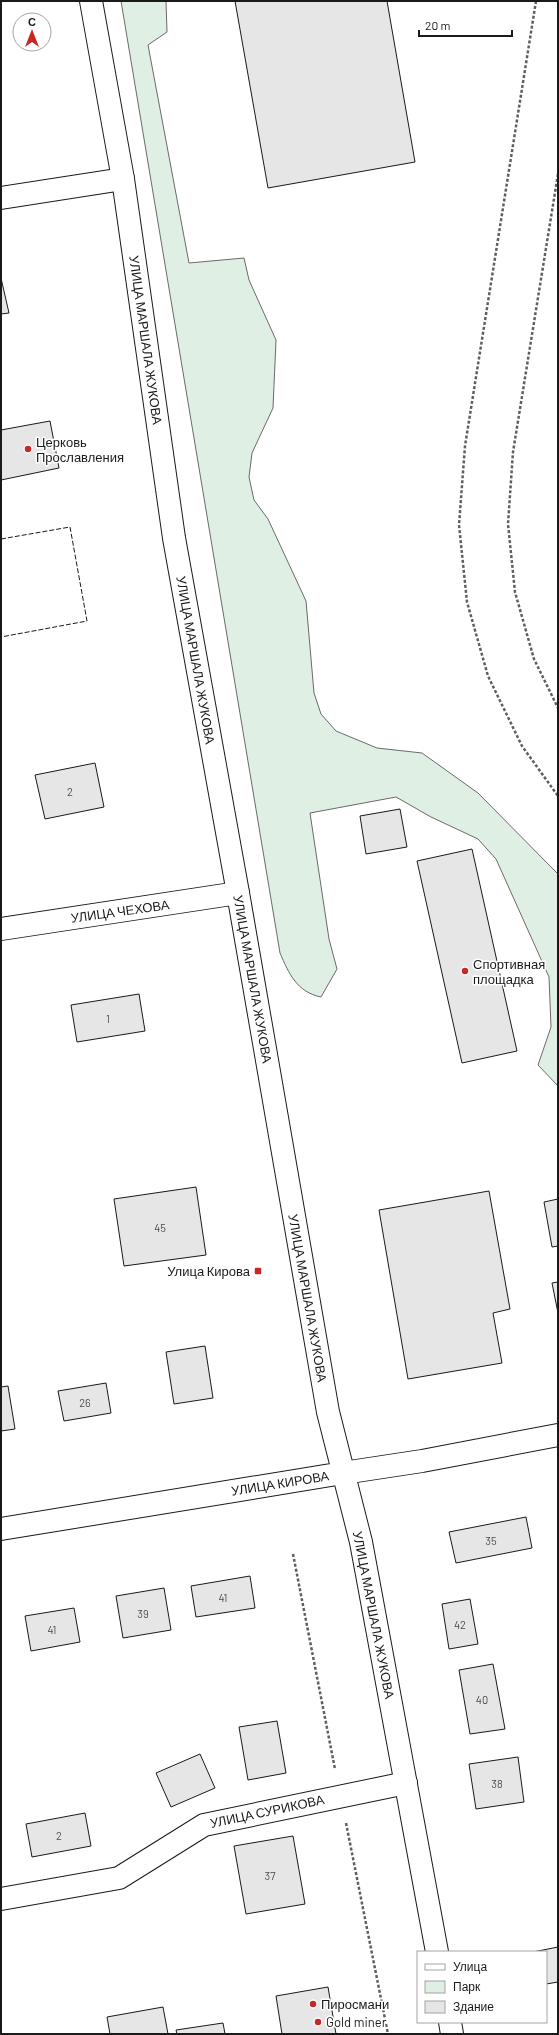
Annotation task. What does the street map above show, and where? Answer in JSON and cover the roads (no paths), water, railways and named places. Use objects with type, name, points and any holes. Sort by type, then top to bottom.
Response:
[{"type":"main road","name":"УЛИЦА МАРШАЛА ЖУКОВА","points":[[91,1],[123,179],[174,538],[238,893],[328,1412],[362,1542],[437,1951]]},
{"type":"main road","points":[[1,198],[123,179]]},
{"type":"main road","name":"УЛИЦА ЧЕХОВА","points":[[1,928],[238,893]]},
{"type":"main road","name":"УЛИЦА КИРОВА","points":[[1,1530],[343,1472],[422,1461],[558,1435]]},
{"type":"main road","name":"УЛИЦА СУРИКОВА","points":[[1,1899],[119,1878],[204,1825],[406,1783]]},
{"type":"main road","points":[[450,2023],[452,2034]]},
{"type":"place","name":"Церковь Прославления","points":[[28,449]]},
{"type":"place","name":"Спортивная площадка","points":[[465,971]]},
{"type":"place","name":"Улица Кирова","points":[[258,1271]]},
{"type":"place","name":"Пиросмани","points":[[313,2004]]},
{"type":"place","name":"Gold miner","points":[[318,2022]]}]
